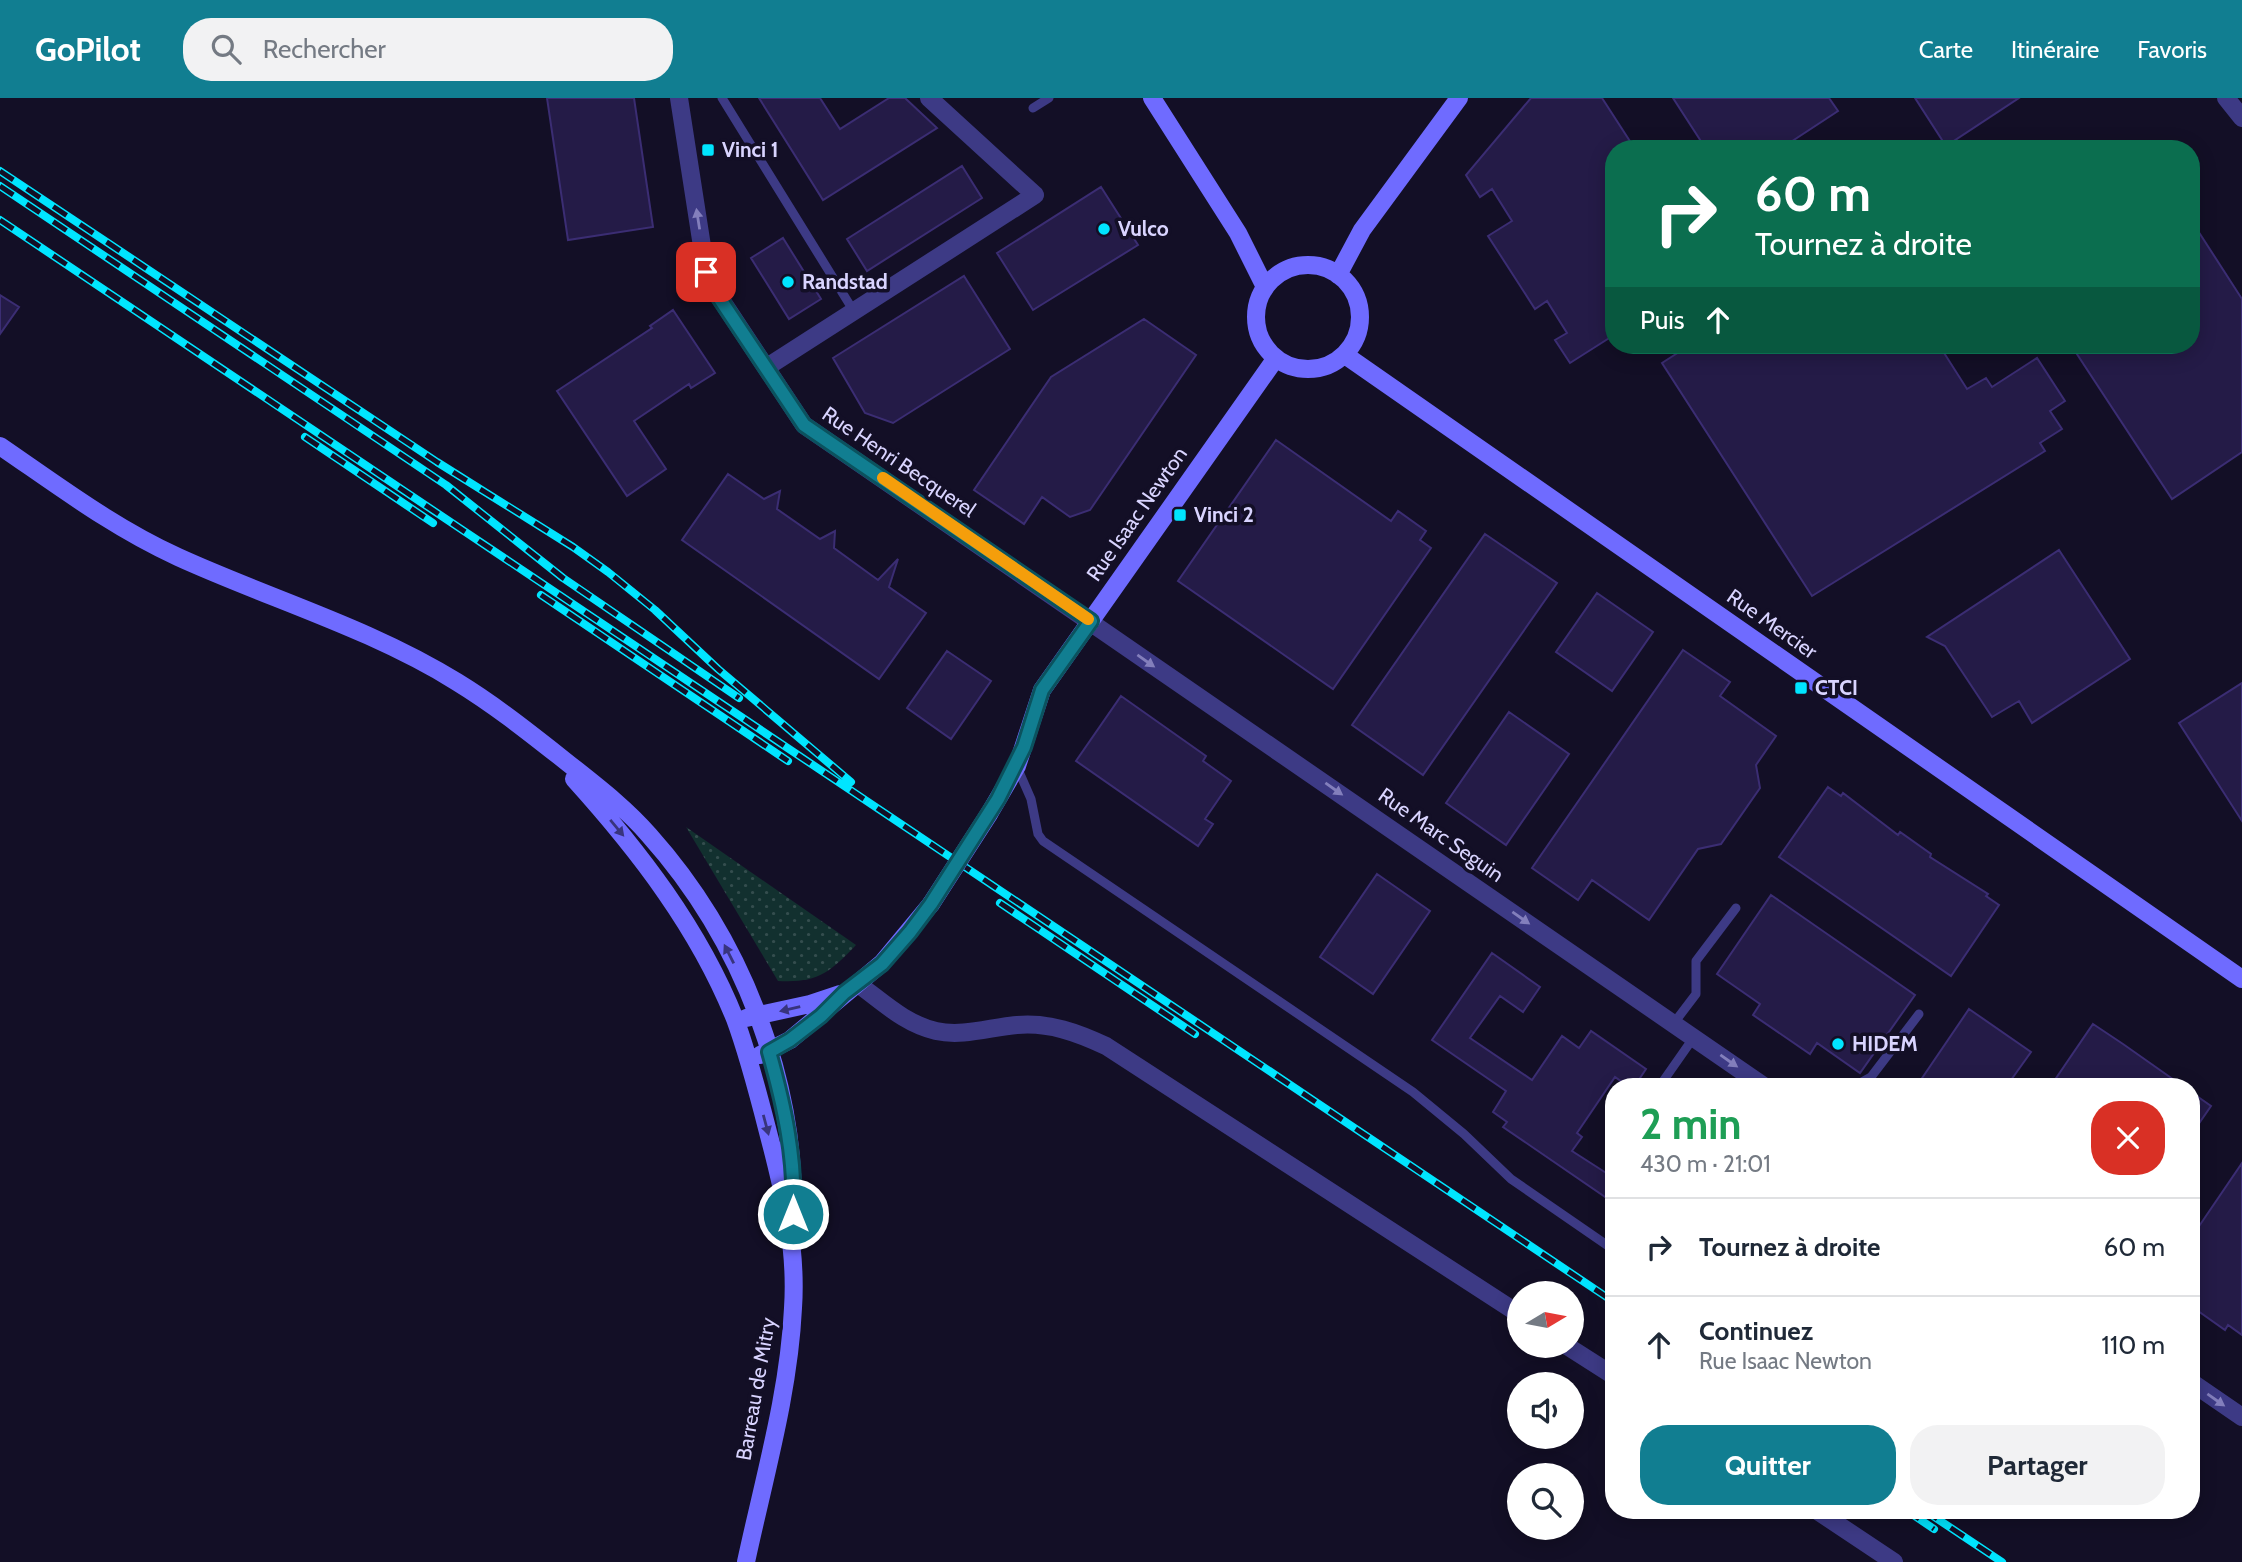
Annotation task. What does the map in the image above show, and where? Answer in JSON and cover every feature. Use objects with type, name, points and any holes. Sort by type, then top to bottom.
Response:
[{"type":"street","name":"Rue Henri Becquerel","points":[[679,98],[710,284],[804,425],[1091,621]]},
{"type":"street","points":[[767,367],[1035,195],[929,98]]},
{"type":"street","points":[[1152,98],[1238,233],[1265,287]]},
{"type":"street","points":[[1338,275],[1362,230],[1460,98]]},
{"type":"street","points":[[2226,98],[2242,118]]},
{"type":"street","points":[[1307,265],[1324,267],[1338,275],[1351,288],[1359,304],[1360,322],[1355,340],[1345,355],[1332,364],[1316,369],[1300,369],[1285,364],[1270,354],[1260,339],[1256,321],[1257,303],[1265,287],[1276,275],[1307,265]]},
{"type":"street","name":"Rue Mercier","points":[[1345,355],[2242,979]]},
{"type":"street","name":"Rue Isaac Newton","points":[[748,1060],[790,1040],[821,1016],[888,956],[931,904],[1017,766],[1042,690],[1276,358]]},
{"type":"street","points":[[0,446],[142,539],[400,652],[456,681],[510,718],[607,794],[657,845],[683,878],[714,925],[757,1016],[783,1099],[792,1153],[792,1232]]},
{"type":"street","name":"Rue Marc Seguin","points":[[1091,621],[1752,1078]]},
{"type":"street","name":"Barreau de Mitry","points":[[539,740],[629,842],[699,945],[735,1020],[777,1165],[792,1232],[793,1307],[786,1376],[746,1562]]},
{"type":"street","points":[[735,1020],[810,1004],[851,989],[911,1022],[936,1031],[954,1033],[1020,1024],[1080,1034],[1106,1046],[1507,1306]]},
{"type":"street","points":[[1584,1357],[1605,1370]]},
{"type":"street","points":[[2200,1388],[2242,1417]]},
{"type":"street","points":[[1830,1519],[1894,1562]]},
{"type":"lane","points":[[722,98],[853,310]]},
{"type":"lane","points":[[1033,108],[1049,98]]},
{"type":"lane","points":[[1017,766],[1031,799],[1038,834],[1043,841],[1413,1092],[1464,1134],[1511,1179],[1605,1244]]},
{"type":"lane","points":[[1674,1023],[1696,994],[1696,961],[1737,908]]},
{"type":"lane","points":[[1869,1078],[1919,1014]]},
{"type":"lane","points":[[1665,1078],[1695,1037]]},
{"type":"green space","points":[[686,827],[856,945],[822,974],[803,980],[778,981]]},
{"type":"building","points":[[547,98],[634,98],[653,227],[568,240]]},
{"type":"building","points":[[759,98],[820,98],[840,129],[889,98],[905,98],[937,128],[823,200]]},
{"type":"building","points":[[1531,98],[1602,98],[1629,140],[1605,140],[1605,341],[1570,363],[1555,340],[1567,333],[1547,301],[1535,309],[1488,236],[1512,221],[1492,189],[1480,197],[1466,175]]},
{"type":"building","points":[[1673,98],[1829,98],[1838,111],[1794,140],[1700,140]]},
{"type":"building","points":[[1915,98],[2019,98],[1955,140],[1942,140]]},
{"type":"building","points":[[962,166],[982,198],[867,271],[847,239]]},
{"type":"building","points":[[1101,187],[1138,245],[1033,310],[997,253]]},
{"type":"building","points":[[2200,234],[2242,299],[2242,452],[2172,499],[2077,354],[2200,354]]},
{"type":"building","points":[[783,238],[821,299],[789,319],[751,258]]},
{"type":"building","points":[[964,276],[1010,349],[893,423],[865,413],[833,358]]},
{"type":"building","points":[[0,295],[19,307],[0,334]]},
{"type":"building","points":[[673,310],[715,373],[691,388],[689,384],[634,421],[666,469],[627,496],[557,391],[652,328],[650,326]]},
{"type":"building","points":[[1144,319],[1196,355],[1090,510],[1070,517],[1042,497],[1024,524],[974,490],[1051,377]]},
{"type":"building","points":[[1676,354],[1945,354],[1967,389],[1986,378],[1992,387],[2037,358],[2065,401],[2050,411],[2062,429],[2040,443],[2045,451],[1812,596],[1662,363]]},
{"type":"building","points":[[1276,440],[1391,521],[1398,511],[1426,531],[1420,540],[1431,548],[1333,689],[1178,581]]},
{"type":"building","points":[[728,474],[764,499],[780,491],[777,509],[820,539],[835,531],[834,548],[878,580],[898,559],[889,587],[926,613],[879,679],[682,540]]},
{"type":"building","points":[[1485,534],[1557,583],[1423,775],[1352,725]]},
{"type":"building","points":[[2059,550],[2130,659],[2032,723],[2019,701],[1992,717],[1945,646],[1927,637]]},
{"type":"building","points":[[1597,593],[1653,632],[1612,691],[1556,652]]},
{"type":"building","points":[[1683,650],[1730,682],[1720,696],[1776,736],[1756,765],[1760,788],[1721,844],[1698,849],[1649,920],[1592,880],[1578,900],[1532,868]]},
{"type":"building","points":[[947,651],[991,681],[951,739],[907,708]]},
{"type":"building","points":[[2242,683],[2242,821],[2179,723]]},
{"type":"building","points":[[1121,696],[1206,756],[1203,761],[1231,781],[1205,819],[1213,824],[1198,846],[1076,761]]},
{"type":"building","points":[[1509,712],[1569,754],[1506,845],[1446,803]]},
{"type":"building","points":[[1828,787],[1841,796],[1843,793],[1898,835],[1900,832],[1931,854],[1930,857],[1988,894],[1986,896],[1999,905],[1951,976],[1779,857]]},
{"type":"building","points":[[1377,874],[1430,911],[1373,994],[1320,957]]},
{"type":"building","points":[[1771,895],[1915,995],[1860,1073],[1817,1043],[1810,1054],[1753,1015],[1760,1004],[1717,974]]},
{"type":"building","points":[[1492,953],[1540,987],[1523,1012],[1500,996],[1470,1038],[1532,1080],[1562,1036],[1579,1048],[1591,1031],[1646,1069],[1640,1078],[1605,1078],[1605,1092],[1577,1133],[1582,1137],[1572,1151],[1605,1172],[1605,1197],[1503,1127],[1507,1122],[1493,1112],[1506,1091],[1432,1040]]},
{"type":"building","points":[[1969,1009],[2031,1052],[2012,1078],[1922,1078]]},
{"type":"building","points":[[2093,1024],[2171,1078],[2056,1078]]},
{"type":"building","points":[[2200,1098],[2211,1106],[2200,1122]]},
{"type":"building","points":[[2242,1163],[2242,1335],[2228,1325],[2225,1330],[2200,1312],[2200,1225]]},
{"type":"railway","points":[[0,171],[437,462],[608,572],[851,782]]},
{"type":"railway","points":[[0,186],[446,485],[563,578],[739,698]]},
{"type":"railway","points":[[0,220],[1605,1296]]},
{"type":"railway","points":[[305,437],[433,523]]},
{"type":"railway","points":[[541,595],[788,761]]},
{"type":"railway","points":[[1000,903],[1195,1034]]},
{"type":"railway","points":[[1919,1519],[1934,1529]]},
{"type":"railway","points":[[1938,1519],[2002,1562]]},
{"type":"slow traffic","points":[[883,478],[1088,619]]},
{"type":"place","name":"Vinci 1","points":[[708,150]]},
{"type":"place","name":"Vulco","points":[[1104,229]]},
{"type":"place","name":"Randstad","points":[[788,282]]},
{"type":"place","name":"Vinci 2","points":[[1180,515]]},
{"type":"place","name":"CTCI","points":[[1801,688]]},
{"type":"place","name":"HIDEM","points":[[1838,1044]]},
{"type":"route","points":[[706,272],[710,284],[804,425],[1091,621],[1042,690],[1017,766],[931,904],[882,964],[844,993],[821,1016],[769,1052],[783,1099],[792,1153],[793,1214]]}]
